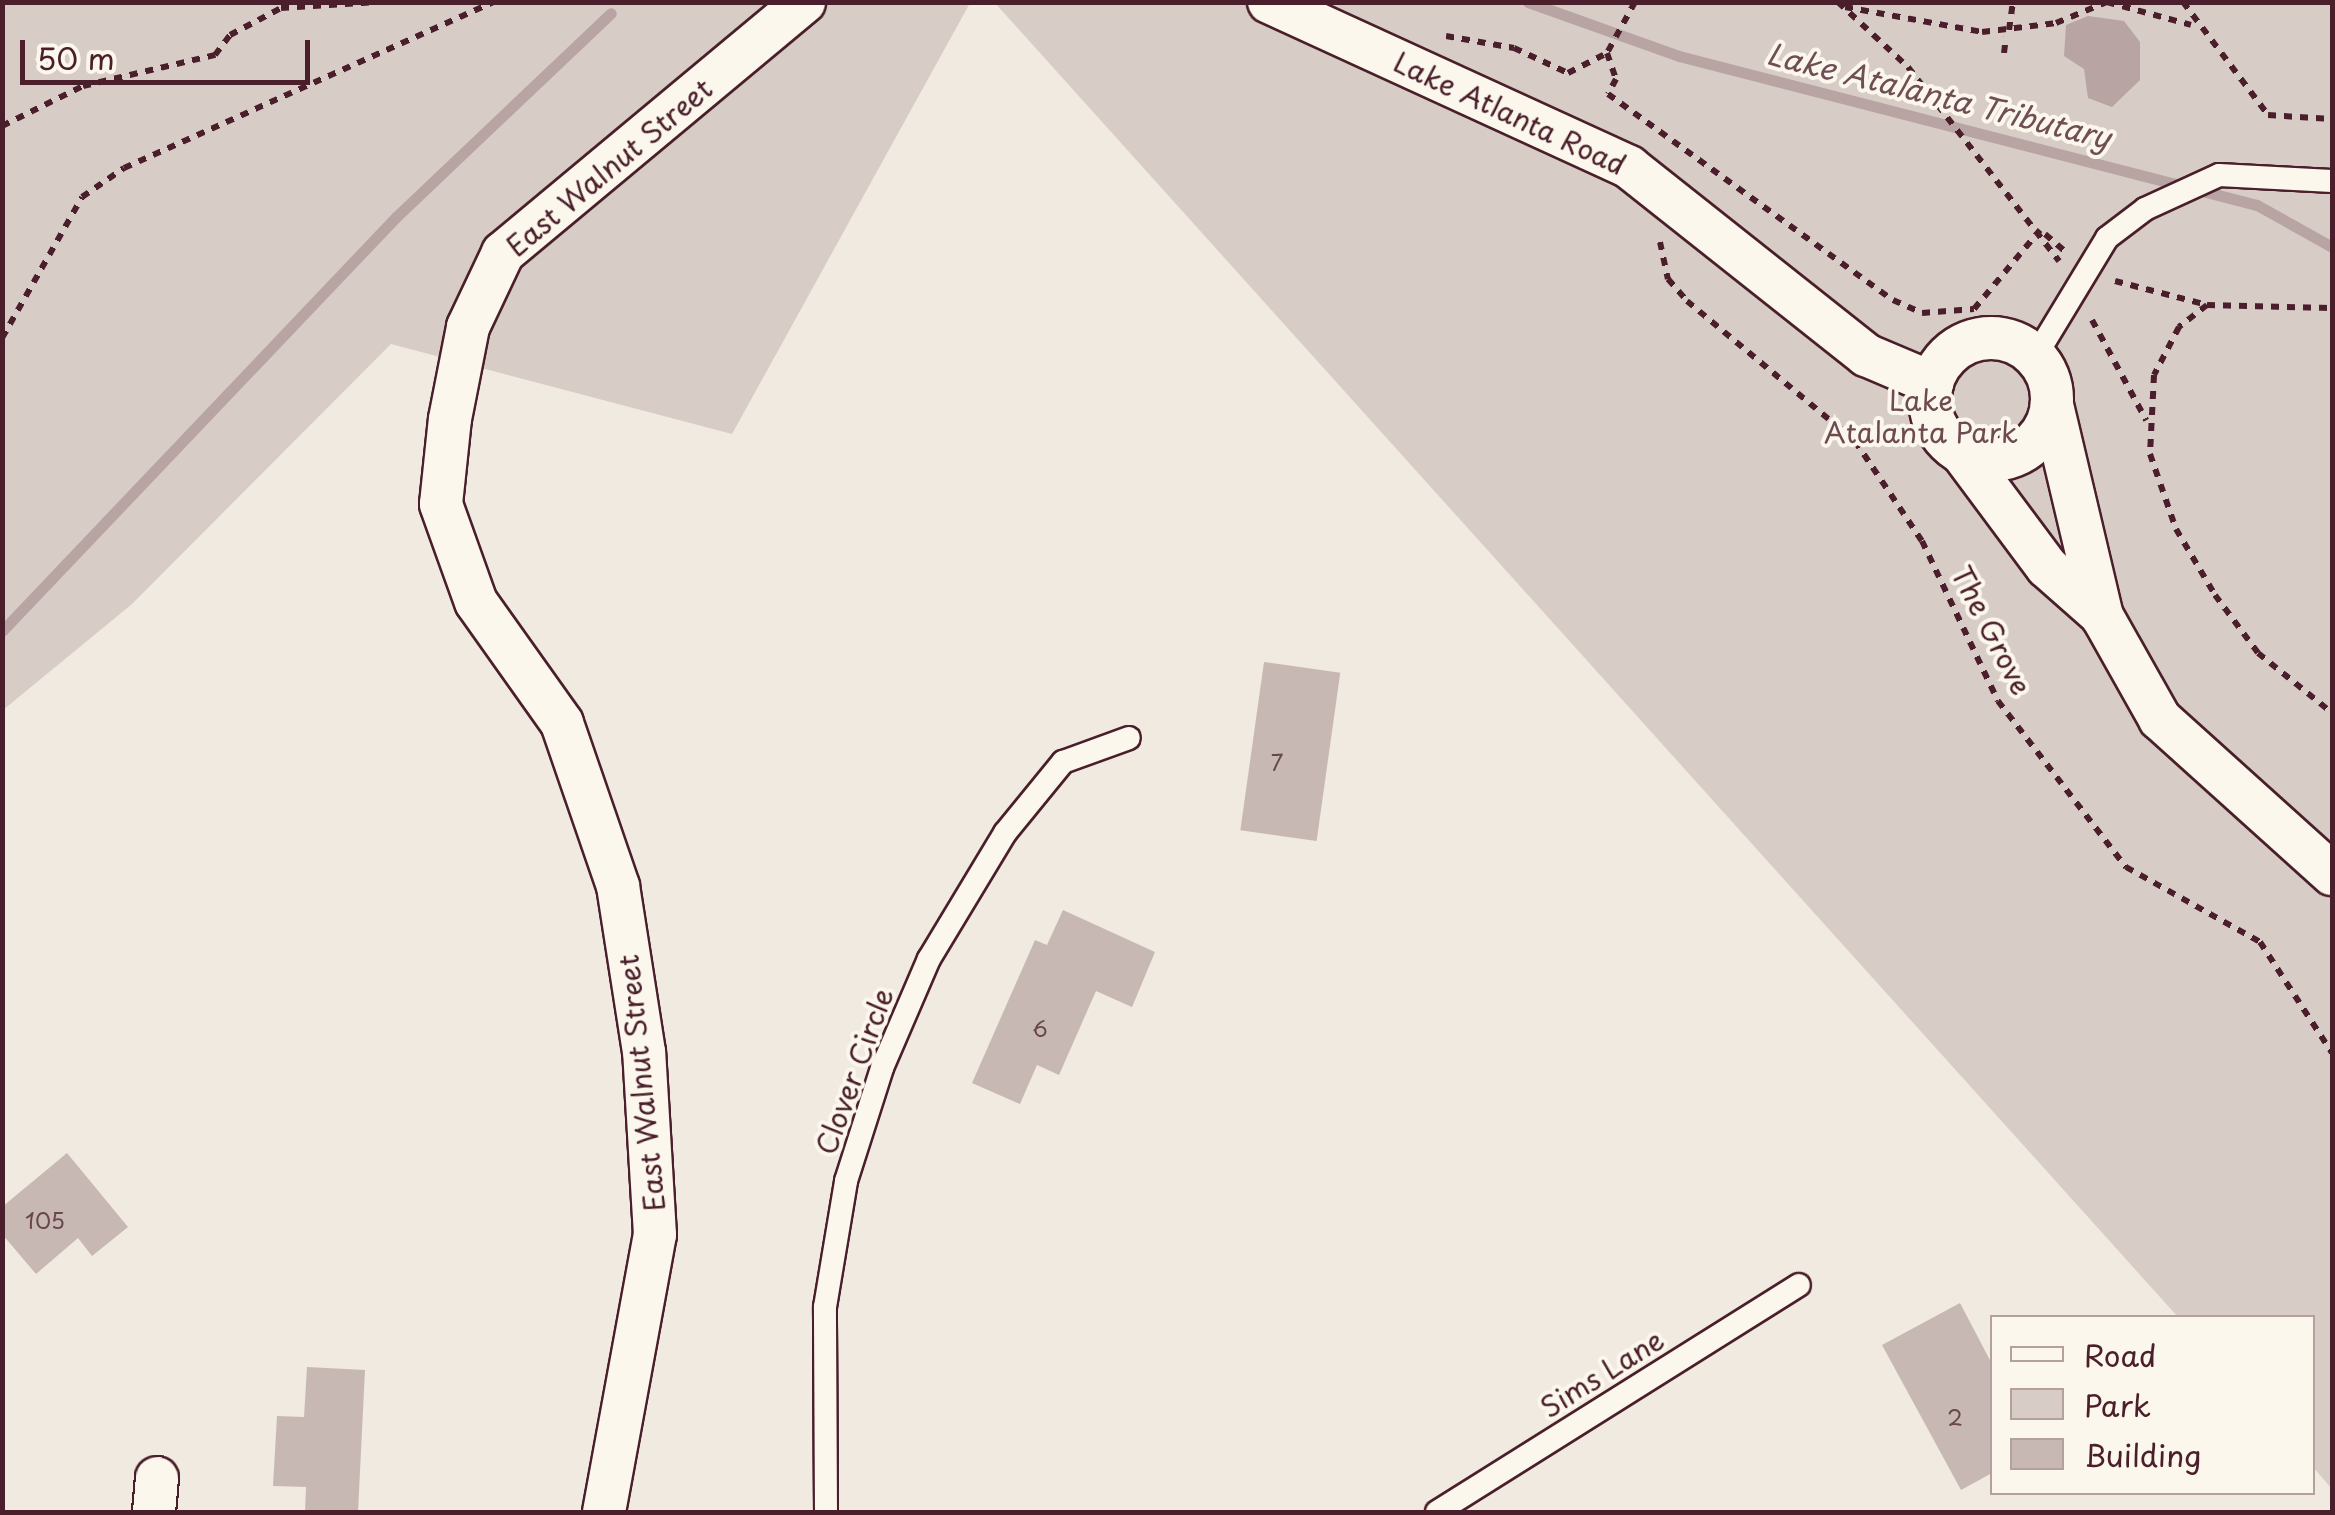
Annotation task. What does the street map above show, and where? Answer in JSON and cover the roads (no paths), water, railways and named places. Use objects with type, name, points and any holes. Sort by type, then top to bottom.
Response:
[{"type":"street","name":"East Walnut Street","points":[[604,1512],[655,1235],[644,1052],[618,886],[562,723],[476,602],[441,504],[450,420],[468,327],[503,253],[804,2]]},
{"type":"street","name":"Lake Atlanta Road","points":[[1268,2],[1629,167],[1866,355],[1932,383]]},
{"type":"street","points":[[2102,616],[2048,567],[1934,423],[1932,383],[1972,340],[2012,341],[2036,357],[2052,405],[2102,616],[2160,720],[2332,874]]},
{"type":"street","points":[[1962,454],[2020,454],[2052,405]]},
{"type":"lane","points":[[2036,357],[2107,238],[2145,209],[2219,175],[2332,182]]},
{"type":"lane","name":"Clover Circle","points":[[826,1512],[825,1307],[846,1181],[882,1068],[929,959],[1005,833],[1063,762],[1129,738]]},
{"type":"lane","name":"Sims Lane","points":[[1437,1512],[1799,1285]]},
{"type":"waterway","name":"Lake Atalanta Tributary","points":[[1528,2],[1679,56],[2257,205],[2332,247]]},
{"type":"waterway","points":[[2,631],[396,217],[611,13]]},
{"type":"park label","name":"Lake Atalanta Park","points":[[1921,416]]}]
